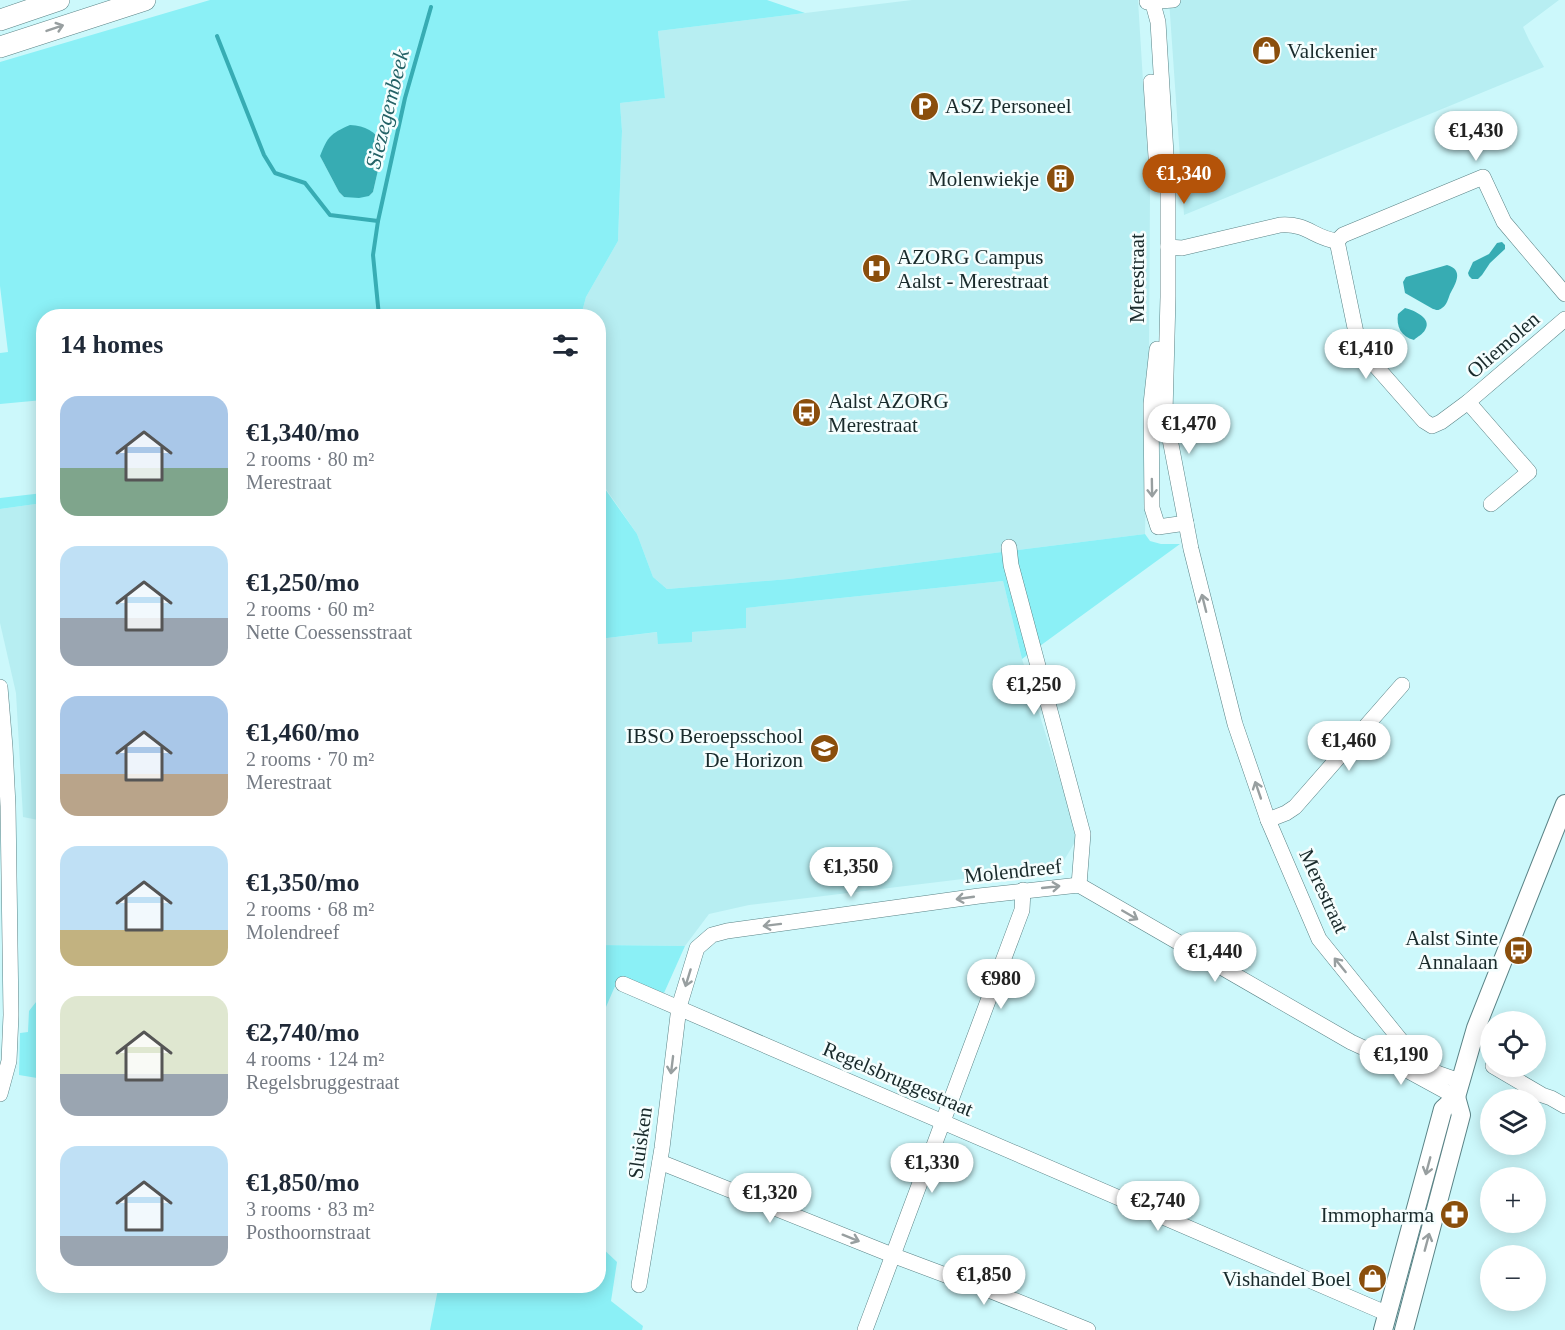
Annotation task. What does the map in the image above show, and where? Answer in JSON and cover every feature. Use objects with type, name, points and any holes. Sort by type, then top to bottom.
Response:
[{"type":"highway","points":[[0,20],[59,0]]},
{"type":"highway","points":[[0,47],[145,0]]},
{"type":"main road","points":[[1458,1089],[1461,1115],[1407,1328],[1386,1322],[1443,1109],[1458,1089],[1483,1010],[1565,804]]},
{"type":"street","points":[[1150,1],[1173,0]]},
{"type":"street","name":"Merestraat","points":[[1150,1],[1158,22],[1168,187],[1165,413],[1191,549],[1235,724],[1268,820],[1319,939],[1411,1053],[1458,1089]]},
{"type":"street","name":"Merestraat","points":[[1150,1],[1158,196],[1157,343],[1151,404],[1152,508],[1158,527],[1186,523]]},
{"type":"street","points":[[1168,247],[1182,248],[1293,224],[1316,233],[1324,239],[1337,241],[1343,235],[1483,177],[1504,222],[1565,294]]},
{"type":"street","name":"Oliemolen","points":[[1337,241],[1359,347],[1427,424],[1432,426],[1439,424],[1468,402],[1565,319]]},
{"type":"street","name":"Oliemolen","points":[[1468,402],[1529,472],[1491,504]]},
{"type":"street","points":[[1009,547],[1014,576],[1083,834],[1079,885]]},
{"type":"street","points":[[1268,820],[1295,807],[1402,685]]},
{"type":"street","points":[[0,687],[8,806],[12,1015],[9,1061],[0,1094]]},
{"type":"street","name":"Molendreef","points":[[679,1007],[697,948],[712,935],[727,931],[1023,890],[1079,885],[1351,1042],[1458,1089]]},
{"type":"street","points":[[865,1330],[1022,910],[1023,890]]},
{"type":"street","name":"Regelsbruggestraat","points":[[623,984],[1370,1305],[1386,1322]]},
{"type":"street","name":"Sluisken","points":[[639,1285],[660,1162],[679,1007]]},
{"type":"street","points":[[1379,1055],[1395,1032]]},
{"type":"street","points":[[1467,1057],[1480,1062]]},
{"type":"street","points":[[1511,1077],[1565,1106]]},
{"type":"street","points":[[660,1162],[892,1255],[969,1282],[1088,1330]]},
{"type":"shaded area","points":[[210,0],[767,0],[805,13],[658,31],[665,98],[620,103],[622,131],[618,241],[586,297],[583,309],[36,309],[36,401],[0,404],[0,353],[8,352],[0,286],[0,62]],"holes":[[[384,144],[373,192],[369,196],[344,197],[320,156]]]},
{"type":"shaded area","name":"AZORG Campus Aalst - Merestraat","points":[[912,0],[1138,0],[1150,195],[1145,534],[789,579],[667,589],[653,577],[637,534],[606,489],[606,309],[583,309],[586,297],[618,241],[622,131],[620,103],[665,98],[658,31]]},
{"type":"shaded area","points":[[1169,0],[1559,0],[1523,27],[1544,67],[1184,215]]},
{"type":"shaded area","points":[[350,125],[369,130],[384,144],[373,192],[369,196],[359,198],[344,197],[339,192],[320,156],[330,136]]},
{"type":"shaded area","points":[[1502,242],[1505,249],[1478,279],[1472,279],[1468,273],[1473,262],[1489,254],[1497,243]]},
{"type":"shaded area","points":[[1447,265],[1455,270],[1457,277],[1446,304],[1441,309],[1433,309],[1405,293],[1403,282],[1406,277]]},
{"type":"shaded area","points":[[1405,308],[1421,315],[1426,322],[1427,326],[1424,331],[1414,340],[1403,334],[1399,327],[1398,314]]},
{"type":"shaded area","points":[[606,490],[637,534],[653,577],[667,589],[789,579],[1145,534],[1150,541],[1161,544],[1180,544],[1022,659],[1003,581],[746,608],[746,628],[692,632],[692,642],[658,644],[657,632],[606,638]]},
{"type":"shaded area","points":[[36,494],[36,504],[0,509],[0,498]]},
{"type":"shaded area","points":[[36,504],[36,820],[23,817],[16,693],[0,623],[0,509]]},
{"type":"shaded area","name":"IBSO Beroepsschool De Horizon","points":[[1003,581],[1022,659],[1078,837],[1060,867],[749,905],[709,914],[685,946],[606,945],[606,638],[658,632],[658,643],[692,641],[691,632],[746,628],[745,608]]},
{"type":"shaded area","points":[[606,945],[685,946],[664,993],[619,977],[606,1007]]},
{"type":"shaded area","points":[[36,1002],[36,1078],[19,1075],[20,1033],[28,1032],[29,1011]]},
{"type":"shaded area","points":[[606,1252],[617,1262],[611,1301],[643,1326],[642,1330],[430,1330],[437,1293],[606,1293]]},
{"type":"waterway","name":"Siezegembeek","points":[[378,309],[373,255],[378,221],[405,98],[431,7]]},
{"type":"waterway","points":[[217,36],[264,155],[275,173],[305,183],[330,215],[378,221]]},
{"type":"place","name":"Valckenier","points":[[1266,51]]},
{"type":"place","name":"ASZ Personeel","points":[[924,106]]},
{"type":"place","name":"Molenwiekje","points":[[1060,179]]},
{"type":"place","name":"AZORG Campus Aalst - Merestraat","points":[[876,269]]},
{"type":"place","name":"Aalst AZORG Merestraat","points":[[807,413]]},
{"type":"place","name":"IBSO Beroepsschool De Horizon","points":[[824,748]]},
{"type":"place","name":"Aalst Sinte Annalaan","points":[[1519,950]]},
{"type":"place","name":"Immopharma","points":[[1455,1215]]},
{"type":"place","name":"Vishandel Boel","points":[[1372,1279]]}]
